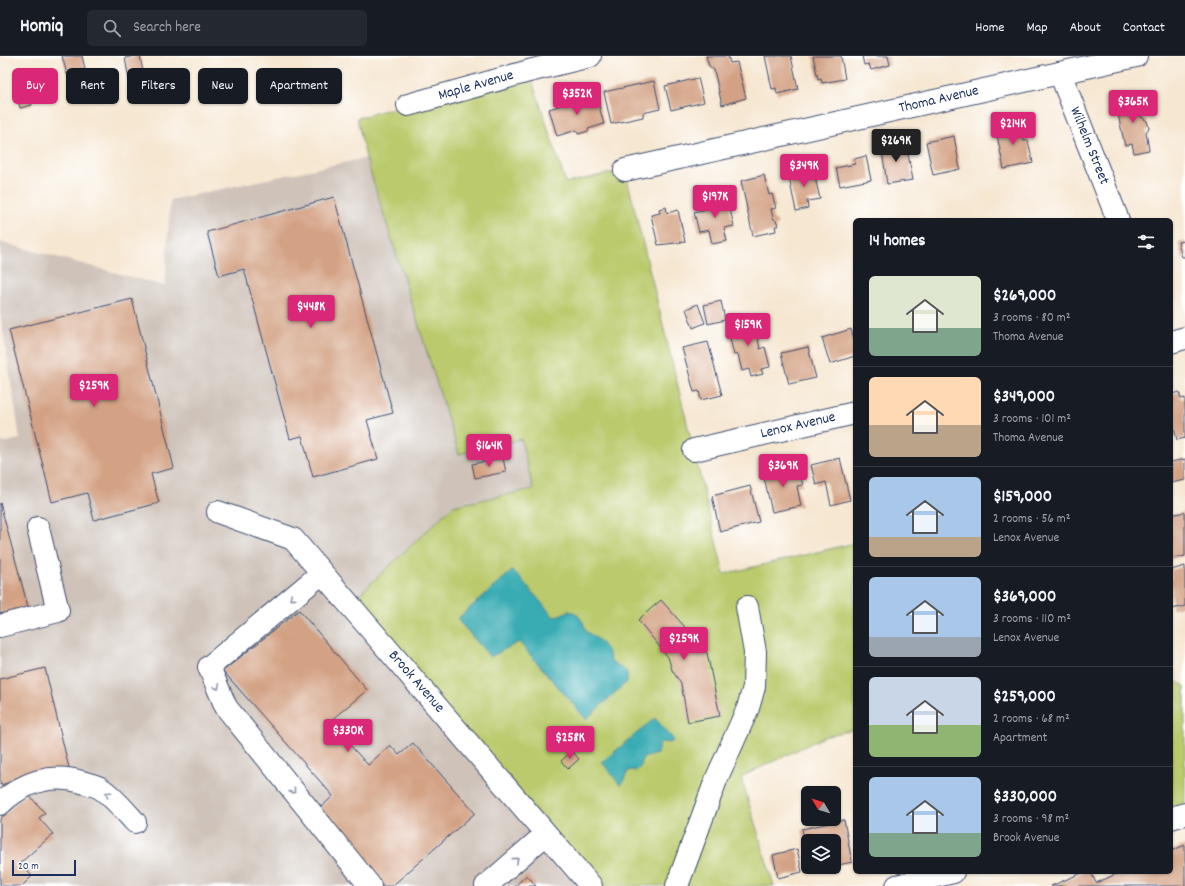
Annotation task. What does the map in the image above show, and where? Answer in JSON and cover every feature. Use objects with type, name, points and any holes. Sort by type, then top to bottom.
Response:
[{"type":"street","name":"Maple Avenue","points":[[408,104],[590,56]]},
{"type":"street","name":"Thoma Avenue","points":[[625,170],[1136,56]]},
{"type":"street","name":"Wilhelm Street","points":[[1060,73],[1117,218]]},
{"type":"street","points":[[1173,341],[1185,338]]},
{"type":"street","name":"Lenox Avenue","points":[[694,450],[853,414]]},
{"type":"street","name":"Brook Avenue","points":[[218,512],[293,539],[591,886]]},
{"type":"street","points":[[0,626],[58,611],[38,528]]},
{"type":"street","points":[[322,573],[209,667],[226,707],[370,886]]},
{"type":"street","points":[[678,886],[716,780],[748,708],[754,687],[755,652],[747,607]]},
{"type":"street","points":[[0,804],[9,795],[30,783],[61,778],[98,787],[114,798],[135,822]]},
{"type":"street","points":[[1173,817],[1185,814]]},
{"type":"street","points":[[486,886],[546,834]]},
{"type":"street","points":[[897,886],[945,874]]},
{"type":"shaded area","points":[[366,158],[459,454],[521,439],[533,489],[453,506],[591,886],[0,886],[0,443],[20,439],[0,312],[0,242],[165,286],[170,200]]},
{"type":"green space","points":[[529,71],[566,183],[625,170],[724,574],[853,543],[853,730],[824,737],[741,777],[774,886],[591,886],[349,604],[453,506],[533,489],[521,439],[459,454],[366,158],[357,118]]},
{"type":"green space","points":[[1173,680],[1185,686],[1185,814],[1173,817]]},
{"type":"water","points":[[513,570],[554,617],[569,611],[576,613],[583,622],[586,631],[600,641],[607,650],[611,661],[627,672],[627,682],[586,719],[519,642],[490,657],[457,619]]},
{"type":"water","points":[[655,718],[674,740],[670,743],[662,742],[659,744],[657,754],[643,758],[641,766],[636,771],[629,770],[620,785],[602,762]]},
{"type":"building","points":[[62,56],[82,56],[85,68],[66,68],[66,70]]},
{"type":"building","points":[[140,56],[142,68],[127,69],[125,58]]},
{"type":"building","points":[[706,56],[728,56],[730,63],[737,62],[746,98],[722,105],[714,70],[709,66]]},
{"type":"building","points":[[765,56],[791,56],[798,89],[777,94],[776,88],[772,89]]},
{"type":"building","points":[[813,56],[841,56],[845,79],[822,83],[821,78],[818,79]]},
{"type":"building","points":[[862,56],[888,56],[890,65],[871,70],[869,64],[864,65]]},
{"type":"building","points":[[698,78],[704,102],[671,110],[665,86]]},
{"type":"building","points":[[654,81],[660,109],[643,113],[643,117],[611,124],[604,92]]},
{"type":"building","points":[[596,95],[604,124],[578,134],[577,130],[557,136],[549,109]]},
{"type":"building","points":[[1137,96],[1141,117],[1147,121],[1149,128],[1146,132],[1149,150],[1134,153],[1132,144],[1125,146],[1115,101]]},
{"type":"building","points":[[19,104],[32,104],[32,105],[20,108]]},
{"type":"building","points":[[1020,121],[1024,141],[1028,140],[1033,163],[1004,169],[995,126]]},
{"type":"building","points":[[954,136],[960,169],[933,175],[926,142]]},
{"type":"building","points":[[902,140],[904,154],[908,154],[913,180],[887,184],[881,144]]},
{"type":"building","points":[[866,156],[871,180],[840,186],[836,168],[855,164],[854,159]]},
{"type":"building","points":[[813,168],[820,199],[807,201],[808,208],[796,211],[788,173]]},
{"type":"building","points":[[764,175],[769,195],[772,194],[776,208],[771,209],[773,218],[777,222],[778,226],[775,226],[776,231],[753,236],[741,181]]},
{"type":"building","points":[[334,197],[393,413],[367,420],[378,459],[313,477],[302,436],[290,439],[244,269],[219,276],[207,232]]},
{"type":"building","points":[[727,197],[734,226],[724,228],[727,241],[712,244],[709,230],[699,232],[694,212],[706,209],[704,202]]},
{"type":"building","points":[[666,207],[667,213],[678,210],[685,242],[658,245],[651,215],[660,213],[659,209]]},
{"type":"building","points":[[1185,241],[1185,257],[1182,257],[1178,242]]},
{"type":"building","points":[[132,299],[174,468],[151,474],[159,503],[94,520],[87,493],[52,502],[9,330]]},
{"type":"building","points":[[721,301],[725,320],[708,324],[704,305]]},
{"type":"building","points":[[698,304],[705,323],[693,328],[686,309]]},
{"type":"building","points":[[749,317],[751,326],[755,325],[760,349],[765,347],[770,367],[761,369],[763,374],[751,377],[749,369],[742,371],[738,354],[734,355],[729,334],[734,333],[730,321]]},
{"type":"building","points":[[851,329],[853,336],[853,357],[830,364],[822,338]]},
{"type":"building","points":[[708,342],[722,395],[701,400],[699,391],[694,392],[682,348]]},
{"type":"building","points":[[808,347],[816,378],[789,384],[781,353]]},
{"type":"building","points":[[1179,392],[1181,399],[1185,398],[1185,438],[1177,440],[1173,424],[1173,394]]},
{"type":"building","points":[[503,458],[506,472],[475,478],[472,464]]},
{"type":"building","points":[[840,458],[850,500],[831,505],[826,482],[816,485],[811,465]]},
{"type":"building","points":[[1185,459],[1185,480],[1173,483],[1173,462]]},
{"type":"building","points":[[793,466],[794,472],[799,471],[803,485],[797,486],[801,506],[772,512],[763,473]]},
{"type":"building","points":[[750,486],[759,522],[720,532],[712,496]]},
{"type":"building","points":[[0,503],[28,607],[0,614]]},
{"type":"building","points":[[1185,512],[1185,556],[1173,559],[1173,515]]},
{"type":"building","points":[[1185,566],[1185,606],[1173,609],[1173,569]]},
{"type":"building","points":[[661,600],[691,634],[699,640],[707,653],[720,716],[688,722],[681,684],[672,670],[668,657],[638,620]]},
{"type":"building","points":[[299,610],[367,690],[329,722],[368,765],[390,745],[399,755],[413,743],[475,813],[392,886],[381,886],[318,810],[333,796],[223,671]]},
{"type":"building","points":[[45,668],[69,768],[0,785],[0,679]]},
{"type":"building","points":[[572,751],[579,759],[568,769],[561,761]]},
{"type":"building","points":[[28,794],[45,813],[39,818],[53,834],[20,863],[32,876],[22,886],[2,886],[0,884],[0,819]]},
{"type":"building","points":[[844,820],[852,862],[841,864],[841,834],[803,834],[802,829],[816,826],[841,826],[841,821]]},
{"type":"building","points":[[1185,845],[1185,886],[1051,886],[1079,874],[1092,874],[1096,883],[1116,874],[1173,874],[1173,850]]},
{"type":"building","points":[[797,849],[801,872],[778,878],[773,855]]},
{"type":"building","points":[[527,875],[536,886],[515,886]]}]
